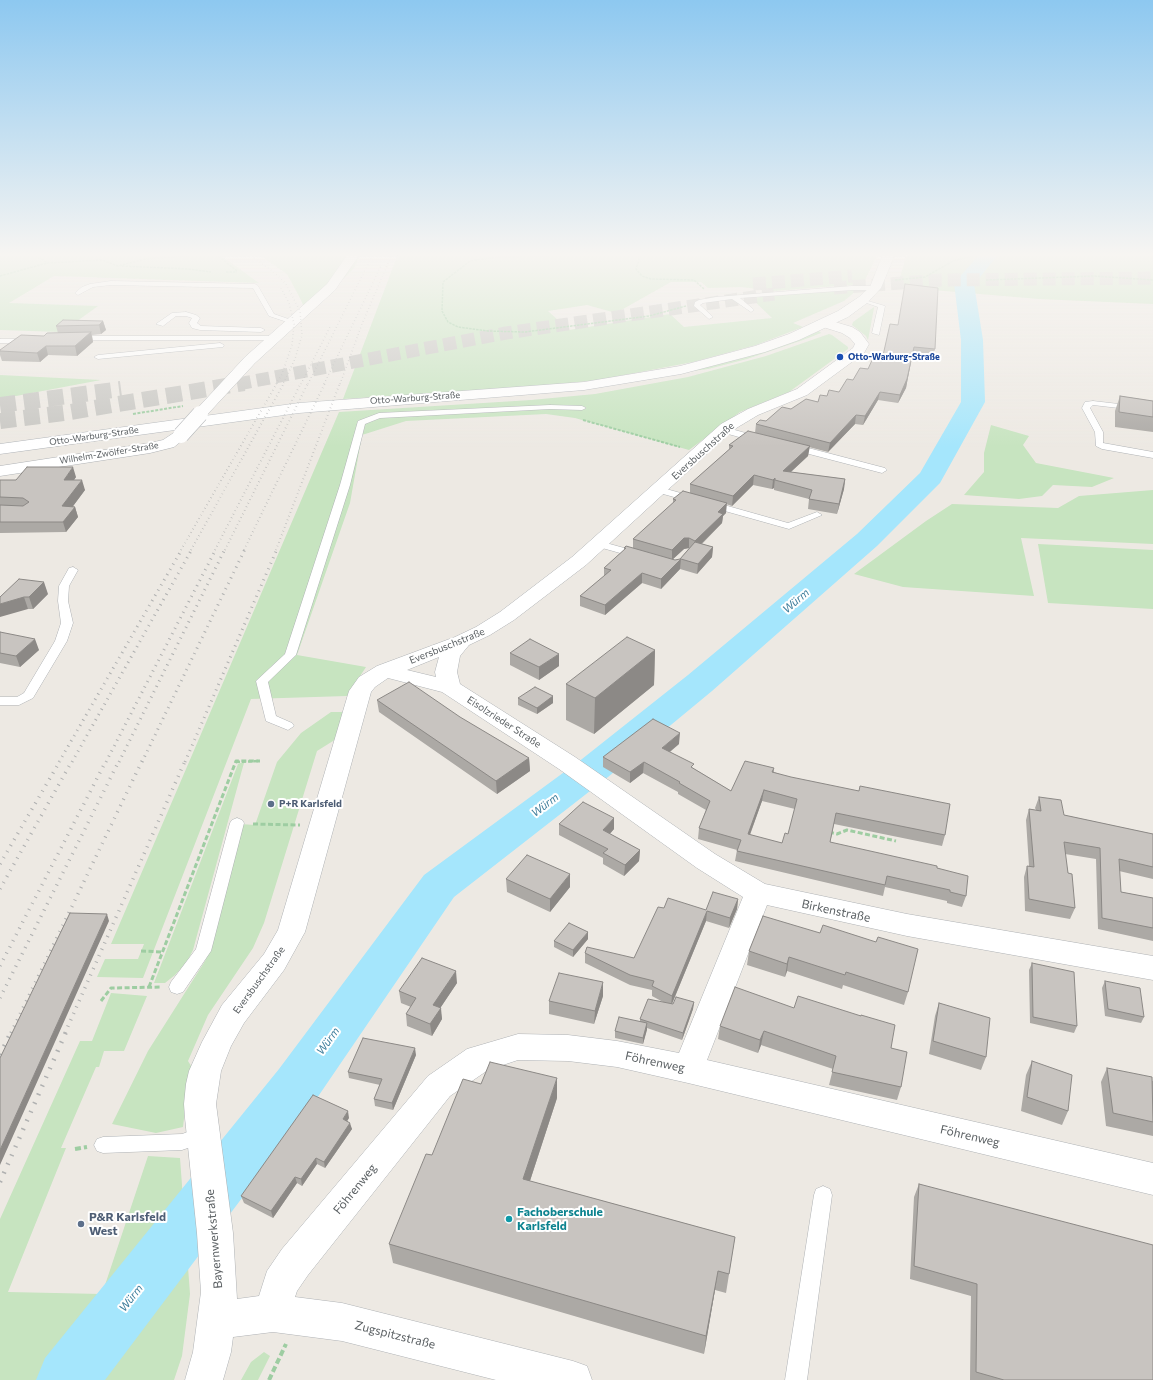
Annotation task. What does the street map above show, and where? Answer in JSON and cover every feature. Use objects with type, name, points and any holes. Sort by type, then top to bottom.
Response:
[{"type":"street","name":"Wilhelm-Zwölfer-Straße","points":[[0,471],[168,444],[181,435],[250,360],[297,318]]},
{"type":"street","points":[[825,323],[834,318]]},
{"type":"street","name":"Eversbuschstraße","points":[[204,1147],[200,1104],[205,1071],[217,1042],[233,1014],[274,962],[291,932],[323,825],[357,698],[367,682],[385,671],[462,641],[490,627],[519,608],[599,544],[724,430],[753,412],[802,392],[859,350],[862,344],[855,335],[847,330],[825,323]]},
{"type":"street","name":"Otto-Warburg-Straße","points":[[0,449],[349,402],[527,391],[635,379],[681,370],[760,349],[825,323]]},
{"type":"street","points":[[450,687],[446,672],[450,655],[462,641]]},
{"type":"street","name":"Eisolzrieder Straße","points":[[385,671],[450,687],[563,760]]},
{"type":"street","name":"Birkenstraße","points":[[563,760],[604,787],[706,861],[758,893],[907,925],[1153,968]]},
{"type":"street","points":[[688,1069],[758,893]]},
{"type":"street","name":"Föhrenweg","points":[[281,1314],[280,1284],[295,1262],[439,1086],[478,1059],[518,1047],[568,1048],[617,1054],[688,1069],[1153,1179]]},
{"type":"street","name":"Bayernwerkstraße","points":[[204,1147],[216,1233],[219,1292],[212,1352],[204,1380]]},
{"type":"street","name":"Zugspitzstraße","points":[[215,1320],[281,1314],[342,1322],[573,1380]]},
{"type":"lane","points":[[160,324],[168,318]]},
{"type":"lane","points":[[196,318],[193,323],[194,326],[200,328],[280,334]]},
{"type":"lane","points":[[273,318],[280,334]]},
{"type":"lane","points":[[876,333],[879,318]]},
{"type":"lane","points":[[68,338],[280,334]]},
{"type":"lane","points":[[98,357],[250,343],[280,334]]},
{"type":"lane","points":[[0,341],[38,340]]},
{"type":"lane","points":[[1153,410],[1093,403],[1088,404],[1086,408],[1099,432],[1099,444],[1102,446],[1153,455]]},
{"type":"lane","points":[[288,726],[270,718],[262,681],[290,655],[345,485],[360,424],[379,416],[550,407],[582,408]]},
{"type":"lane","points":[[724,430],[769,441]]},
{"type":"lane","points":[[784,445],[882,470]]},
{"type":"lane","points":[[659,490],[789,526],[817,515]]},
{"type":"lane","points":[[599,544],[652,559]]},
{"type":"lane","points":[[0,702],[19,701],[29,695],[61,641],[67,623],[63,601],[64,586],[73,570]]},
{"type":"lane","points":[[177,987],[203,951],[237,823]]},
{"type":"lane","points":[[103,1145],[182,1142],[204,1147]]},
{"type":"lane","points":[[796,1380],[823,1195]]},
{"type":"path","points":[[446,318],[448,322],[458,327],[488,331],[525,332],[630,318]]},
{"type":"path","points":[[582,408],[583,411],[575,418],[700,453]]},
{"type":"path","points":[[149,987],[236,761],[260,761]]},
{"type":"path","points":[[252,824],[278,824]]},
{"type":"path","points":[[823,830],[837,834],[847,830],[896,841]]},
{"type":"path","points":[[141,951],[163,952]]},
{"type":"path","points":[[101,1002],[111,988],[177,987]]},
{"type":"path","points":[[269,1380],[286,1344],[281,1314]]},
{"type":"green space","points":[[0,318],[81,318],[62,332],[0,330]]},
{"type":"green space","points":[[374,318],[556,318],[569,330],[642,318],[675,318],[684,327],[768,318],[804,318],[793,323],[803,327],[756,345],[693,362],[598,380],[520,388],[343,399]]},
{"type":"green space","points":[[858,318],[872,318],[868,340],[866,336],[852,325],[853,322]]},
{"type":"green space","points":[[819,331],[821,333],[747,359],[708,369],[684,372],[796,340]]},
{"type":"green space","points":[[829,334],[848,347],[848,349],[789,392],[740,412],[689,450],[575,418],[546,414],[406,421],[362,435],[350,503],[297,655],[366,667],[347,696],[251,699],[143,978],[97,977],[105,959],[138,959],[144,944],[111,944],[339,412],[531,400],[595,394],[688,377],[766,356]]},
{"type":"green space","points":[[0,375],[60,378],[101,380],[0,399]]},
{"type":"green space","points":[[991,425],[1029,436],[1023,445],[1036,463],[1114,478],[1092,487],[1053,485],[1042,496],[1019,499],[964,495],[984,472],[984,453]]},
{"type":"green space","points":[[1153,490],[1153,544],[1021,538],[1034,596],[903,587],[854,574],[926,521],[952,504],[1058,508],[1079,496]]},
{"type":"green space","points":[[1038,544],[1153,550],[1153,609],[1048,603]]},
{"type":"green space","points":[[331,712],[343,712],[341,736],[317,751],[264,923],[253,948],[208,1015],[188,1061],[193,1069],[187,1093],[183,1127],[156,1133],[112,1124],[148,1051],[205,961],[213,940],[240,824],[255,825],[277,762],[301,733]]},
{"type":"green space","points":[[244,763],[193,950],[187,962],[175,975],[165,983],[154,983],[238,764]]},
{"type":"green space","points":[[111,993],[147,996],[124,1051],[104,1051],[99,1067],[96,1067],[61,1148],[66,1148],[8,1292],[102,1294],[148,1156],[180,1158],[190,1294],[182,1356],[174,1380],[0,1380],[0,1219],[80,1041],[92,1041]]},
{"type":"green space","points":[[264,1352],[270,1356],[258,1380],[241,1380],[251,1362]]},
{"type":"building","points":[[899,318],[937,318],[935,349],[914,347],[907,379],[900,395],[880,392],[865,416],[856,415],[830,443],[756,424],[760,420],[766,421],[782,407],[791,409],[806,399],[818,402],[820,395],[827,396],[829,390],[839,392],[847,379],[853,380],[860,368],[868,369],[873,358],[882,360],[890,324],[898,325]]},
{"type":"building","points":[[63,320],[103,321],[99,325],[56,326]]},
{"type":"building","points":[[91,332],[75,346],[46,346],[37,353],[0,351],[21,335],[44,336],[47,333]]},
{"type":"building","points":[[1120,396],[1153,401],[1153,417],[1119,412]]},
{"type":"building","points":[[748,431],[810,446],[783,471],[845,479],[839,504],[809,499],[812,490],[775,480],[775,478],[773,480],[754,475],[733,496],[690,484],[733,446],[729,445]]},
{"type":"building","points":[[27,467],[73,467],[64,480],[82,480],[62,506],[75,507],[63,522],[0,522],[0,505],[23,506],[29,502],[23,498],[0,497],[0,480],[16,480]]},
{"type":"building","points":[[683,491],[727,503],[718,512],[723,514],[695,541],[689,538],[684,538],[672,550],[633,539],[676,500],[673,499]]},
{"type":"building","points":[[695,542],[713,547],[698,564],[681,559],[661,579],[642,573],[605,605],[580,596],[611,570],[604,568],[626,548],[624,548],[626,546],[675,560],[680,559]]},
{"type":"building","points":[[19,579],[44,582],[29,597],[0,604],[0,597]]},
{"type":"building","points":[[0,632],[35,639],[16,656],[0,653]]},
{"type":"building","points":[[627,637],[655,650],[595,698],[566,684]]},
{"type":"building","points":[[530,639],[559,654],[539,667],[510,653]]},
{"type":"building","points":[[409,682],[460,717],[529,758],[496,781],[377,700]]},
{"type":"building","points":[[535,687],[553,696],[537,708],[518,698]]},
{"type":"building","points":[[653,719],[680,733],[662,748],[694,764],[691,767],[731,791],[745,761],[774,768],[772,772],[791,777],[859,791],[860,786],[950,804],[945,835],[836,813],[830,842],[937,866],[937,868],[968,876],[966,896],[950,892],[950,890],[887,876],[885,885],[737,851],[741,840],[699,828],[710,801],[644,762],[630,772],[603,757]],"holes":[[[764,790],[797,799],[788,834],[785,833],[782,843],[748,834]]]},
{"type":"building","points":[[1039,797],[1061,800],[1064,815],[1153,834],[1153,867],[1119,859],[1121,892],[1153,898],[1153,928],[1102,918],[1100,848],[1064,842],[1068,873],[1072,874],[1075,908],[1029,899],[1027,866],[1034,867],[1029,809],[1041,811]]},
{"type":"building","points":[[583,802],[614,818],[603,830],[640,850],[625,865],[603,853],[608,849],[559,824]]},
{"type":"building","points":[[527,855],[570,874],[550,899],[506,879]]},
{"type":"building","points":[[713,892],[738,899],[730,918],[707,911],[672,996],[652,986],[654,981],[630,975],[585,953],[587,947],[634,958],[658,907],[664,908],[668,898],[706,910]]},
{"type":"building","points":[[70,913],[107,914],[0,1150],[0,1058]]},
{"type":"building","points":[[763,916],[820,933],[823,925],[876,942],[878,937],[918,949],[908,992],[846,972],[845,975],[789,957],[787,964],[749,951]]},
{"type":"building","points":[[569,923],[588,932],[573,950],[554,941]]},
{"type":"building","points":[[422,958],[456,971],[433,1005],[441,1008],[430,1024],[406,1014],[416,998],[399,991]]},
{"type":"building","points":[[1032,963],[1074,972],[1077,1026],[1033,1017]]},
{"type":"building","points":[[559,973],[603,982],[595,1011],[549,1001]]},
{"type":"building","points":[[1105,981],[1140,988],[1144,1017],[1108,1009]]},
{"type":"building","points":[[735,987],[794,1008],[798,996],[895,1025],[891,1048],[907,1052],[901,1087],[832,1072],[836,1056],[764,1031],[760,1040],[720,1026]]},
{"type":"building","points":[[676,997],[694,1002],[683,1033],[640,1019],[648,999],[673,1004]]},
{"type":"building","points":[[939,1003],[990,1018],[986,1057],[933,1041]]},
{"type":"building","points":[[619,1017],[647,1023],[643,1038],[615,1031]]},
{"type":"building","points":[[363,1038],[415,1048],[392,1103],[374,1099],[382,1079],[348,1072]]},
{"type":"building","points":[[1032,1061],[1072,1075],[1068,1111],[1027,1097]]},
{"type":"building","name":"Fachoberschule Karlsfeld","points":[[490,1062],[557,1078],[523,1179],[735,1237],[729,1274],[718,1271],[706,1336],[389,1244],[426,1154],[432,1155],[463,1079],[481,1084]]},
{"type":"building","points":[[1107,1068],[1152,1077],[1153,1122],[1113,1113]]},
{"type":"building","points":[[313,1095],[348,1111],[343,1119],[350,1123],[324,1162],[316,1158],[301,1179],[295,1177],[271,1211],[241,1196]]},
{"type":"building","points":[[919,1184],[1153,1245],[1153,1380],[1004,1380],[976,1372],[977,1284],[914,1266]]},
{"type":"waterway","name":"Würm","points":[[67,1380],[297,1085],[439,886],[595,768],[700,683],[867,540],[931,477],[973,402],[972,340],[969,318]]},
{"type":"tunnel","points":[[238,384],[506,333],[606,318]]},
{"type":"tunnel","points":[[238,384],[244,383]]},
{"type":"tunnel","points":[[0,421],[64,413],[238,384]]},
{"type":"tunnel","points":[[0,405],[121,389]]},
{"type":"railway","points":[[276,384],[282,374],[292,345],[294,324],[293,318]]},
{"type":"railway","points":[[283,384],[295,359],[302,335],[301,318]]},
{"type":"railway","points":[[308,384],[341,318]]},
{"type":"railway","points":[[324,384],[356,318]]},
{"type":"railway","points":[[340,384],[364,318]]},
{"type":"railway","points":[[301,384],[330,327]]},
{"type":"railway","points":[[181,550],[277,383]]},
{"type":"railway","points":[[191,550],[284,383]]},
{"type":"railway","points":[[215,550],[301,383]]},
{"type":"railway","points":[[225,550],[308,383]]},
{"type":"railway","points":[[244,550],[325,383]]},
{"type":"railway","points":[[276,550],[340,383]]},
{"type":"railway","points":[[59,762],[182,549]]},
{"type":"railway","points":[[72,762],[192,549]]},
{"type":"railway","points":[[106,762],[216,549]]},
{"type":"railway","points":[[119,762],[225,549]]},
{"type":"railway","points":[[142,762],[245,549]]},
{"type":"railway","points":[[185,762],[277,549]]},
{"type":"railway","points":[[0,864],[60,761]]},
{"type":"railway","points":[[0,889],[72,761]]},
{"type":"railway","points":[[0,966],[106,761]]},
{"type":"railway","points":[[0,998],[119,761]]},
{"type":"railway","points":[[11,1033],[142,761]]},
{"type":"railway","points":[[65,1033],[185,761]]},
{"type":"railway","points":[[0,1055],[11,1032]]},
{"type":"railway","points":[[0,1182],[66,1032]]},
{"type":"place","name":"Otto-Warburg-Straße","points":[[840,357]]},
{"type":"place","name":"P+R Karlsfeld","points":[[271,804]]},
{"type":"place","name":"Fachoberschule Karlsfeld","points":[[509,1219]]},
{"type":"place","name":"P&R Karlsfeld West","points":[[81,1224]]}]
